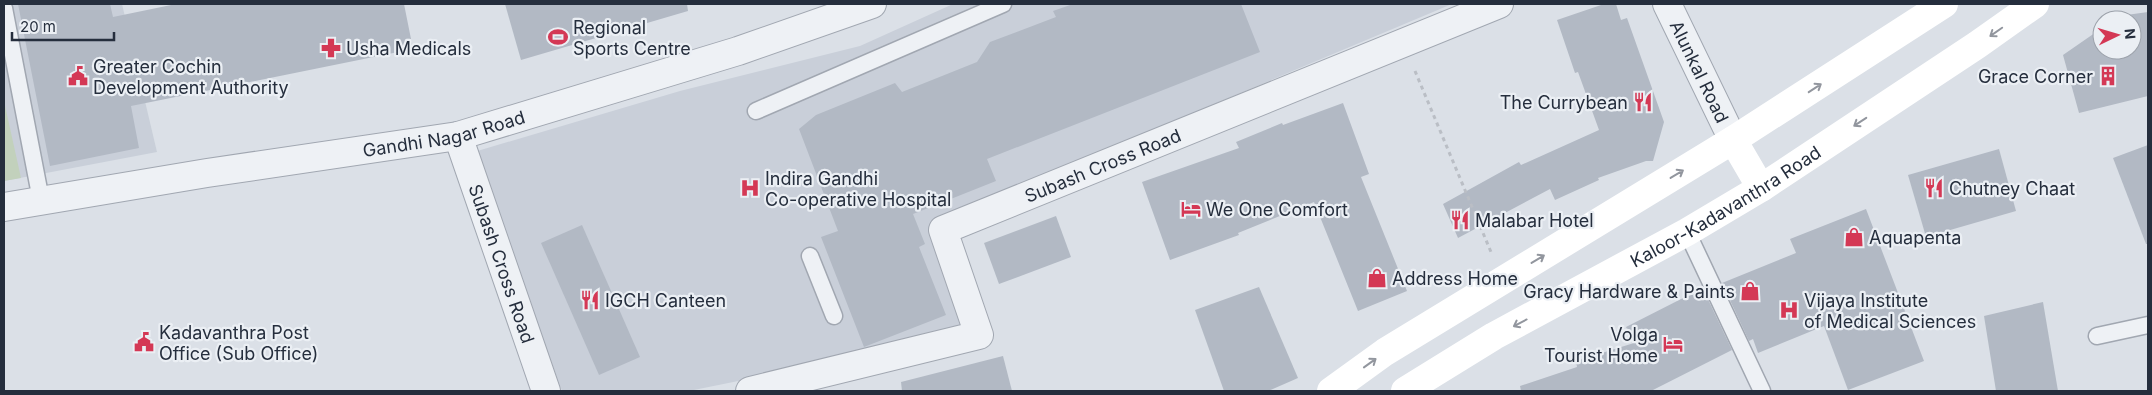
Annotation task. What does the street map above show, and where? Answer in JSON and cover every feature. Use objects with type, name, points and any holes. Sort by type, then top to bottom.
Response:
[{"type":"main road","points":[[1331,391],[1385,352],[1733,140],[1944,4]]},
{"type":"main road","name":"Kaloor-Kadavanthra Road","points":[[1405,391],[1494,336],[1687,232],[1761,188],[2036,4]]},
{"type":"main road","points":[[1733,140],[1761,188]]},
{"type":"street","name":"Gandhi Nagar Road","points":[[4,207],[458,136],[738,52],[872,4]]},
{"type":"street","name":"Subash Cross Road","points":[[750,391],[979,335],[943,230],[1499,4]]},
{"type":"street","name":"Alunkal Road","points":[[1667,4],[1733,140]]},
{"type":"street","name":"Subash Cross Road","points":[[458,136],[546,391]]},
{"type":"lane","points":[[756,110],[1003,4]]},
{"type":"lane","points":[[4,8],[42,200]]},
{"type":"lane","points":[[1687,232],[1762,391]]},
{"type":"lane","points":[[810,256],[834,316]]},
{"type":"lane","points":[[2097,336],[2148,325]]},
{"type":"path","points":[[1404,43],[1503,281]]},
{"type":"shaded area","name":"Greater Cochin Development Authority","points":[[4,4],[122,4],[157,152],[4,181]]},
{"type":"shaded area","name":"Indira Gandhi Co-operative Hospital","points":[[953,4],[1452,4],[929,224],[964,326],[787,371],[689,391],[562,391],[474,152],[680,91],[860,46]]},
{"type":"green space","points":[[4,101],[21,178],[4,181]]},
{"type":"building","points":[[18,4],[110,4],[113,17],[176,4],[404,4],[413,49],[131,106],[139,148],[50,166]]},
{"type":"building","name":"Regional Sports Centre","points":[[505,4],[687,4],[688,11],[521,60]]},
{"type":"building","points":[[1073,4],[1241,4],[1260,52],[987,159],[996,181],[913,214],[925,244],[919,247],[946,315],[864,347],[821,237],[838,231],[799,129],[816,115],[895,83],[902,92],[977,62],[990,42],[1056,17],[1053,11]]},
{"type":"building","points":[[1604,4],[1616,4],[1621,20],[1627,18],[1664,122],[1653,161],[1646,161],[1598,178],[1599,180],[1555,200],[1550,189],[1458,238],[1443,204],[1519,162],[1521,165],[1599,130],[1578,72],[1575,73],[1557,20]]},
{"type":"building","name":"Grace Corner","points":[[2148,12],[2148,96],[2079,113],[2063,55],[2092,35],[2092,60],[2142,60],[2142,13]]},
{"type":"building","points":[[1343,103],[1369,174],[1361,177],[1407,291],[1358,311],[1314,202],[1238,233],[1239,235],[1170,260],[1142,182],[1239,148],[1236,142],[1282,123],[1283,125]]},
{"type":"building","points":[[2148,145],[2148,244],[2146,244],[2113,158]]},
{"type":"building","points":[[1999,149],[2016,211],[1926,237],[1908,175]]},
{"type":"building","points":[[1866,209],[1924,361],[1848,390],[1824,326],[1758,353],[1753,339],[1749,341],[1722,283],[1796,253],[1790,239]]},
{"type":"building","points":[[1056,216],[1071,257],[999,284],[984,243]]},
{"type":"building","name":"IGCH Canteen","points":[[582,225],[640,357],[599,375],[541,243]]},
{"type":"building","points":[[1259,287],[1298,378],[1268,391],[1224,391],[1195,310]]},
{"type":"building","points":[[1704,291],[1732,350],[1651,391],[1521,391],[1520,386],[1577,367],[1576,361],[1634,343],[1626,327],[1685,297]]},
{"type":"building","points":[[2043,302],[2058,391],[1996,391],[1984,316]]},
{"type":"building","points":[[1003,356],[1012,391],[902,391],[901,382]]},
{"type":"place","name":"Regional Sports Centre","points":[[558,37]]},
{"type":"place","name":"Usha Medicals","points":[[331,48]]},
{"type":"place","name":"Greater Cochin Development Authority","points":[[78,76]]},
{"type":"place","name":"Grace Corner","points":[[2108,76]]},
{"type":"place","name":"The Currybean","points":[[1643,102]]},
{"type":"place","name":"Indira Gandhi Co-operative Hospital","points":[[750,188]]},
{"type":"place","name":"Chutney Chaat","points":[[1934,188]]},
{"type":"place","name":"We One Comfort","points":[[1191,209]]},
{"type":"place","name":"Malabar Hotel","points":[[1460,220]]},
{"type":"place","name":"Aquapenta","points":[[1854,237]]},
{"type":"place","name":"Address Home","points":[[1377,278]]},
{"type":"place","name":"Gracy Hardware & Paints","points":[[1750,291]]},
{"type":"place","name":"IGCH Canteen","points":[[590,300]]},
{"type":"place","name":"Vijaya Institute of Medical Sciences","points":[[1789,310]]},
{"type":"place","name":"Kadavanthra Post Office (Sub Office)","points":[[144,342]]},
{"type":"place","name":"Volga Tourist Home","points":[[1673,344]]}]
